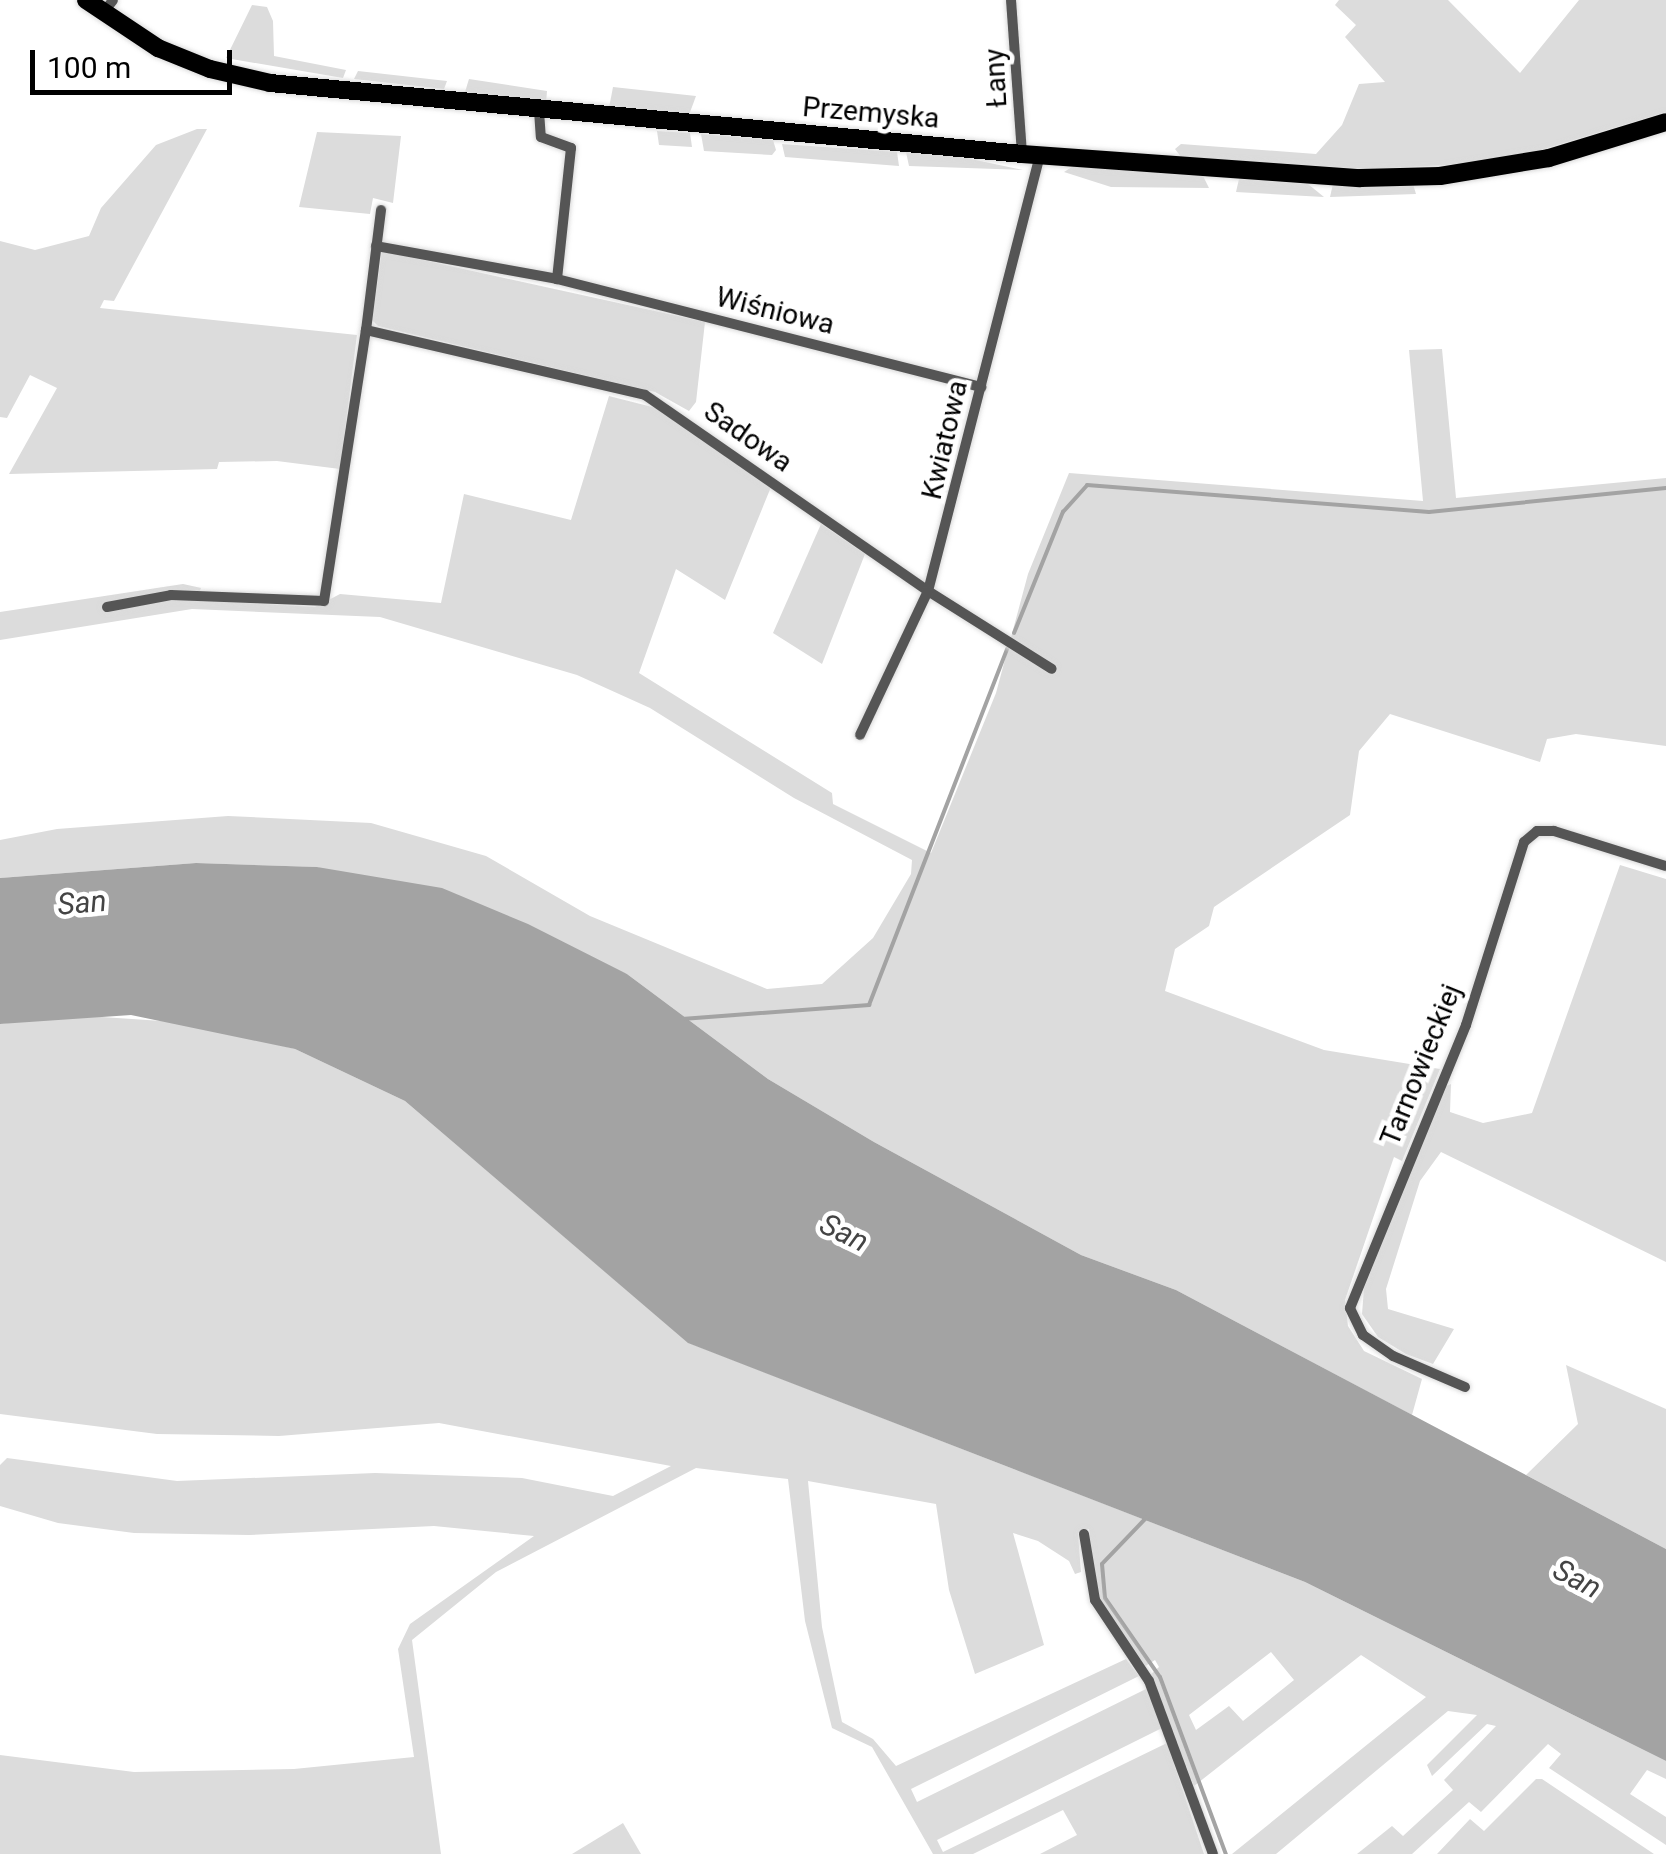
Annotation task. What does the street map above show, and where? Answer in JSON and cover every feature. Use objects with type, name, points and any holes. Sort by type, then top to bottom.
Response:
[{"type":"main road","name":"Przemyska","points":[[86,0],[108,6],[158,48],[247,78],[540,111],[1031,154],[1360,178],[1440,176],[1548,158],[1666,122]]},
{"type":"street","name":"Łany","points":[[1012,0],[1031,154]]},
{"type":"street","points":[[540,111],[542,137],[571,148],[557,279]]},
{"type":"street","name":"Kwiatowa","points":[[928,591],[981,387],[1031,154]]},
{"type":"street","points":[[106,607],[172,596],[324,601],[381,210]]},
{"type":"street","name":"Wiśniowa","points":[[376,246],[557,279],[981,387]]},
{"type":"street","name":"Sadowa","points":[[366,330],[645,395],[928,591]]},
{"type":"street","points":[[860,735],[928,591],[1052,669]]},
{"type":"street","name":"Tarnowieckiej","points":[[1465,1387],[1392,1356],[1363,1335],[1350,1308],[1466,1025],[1524,842],[1536,830],[1554,831],[1666,866]]},
{"type":"street","points":[[1084,1534],[1095,1600],[1149,1680],[1213,1854]]},
{"type":"shaded area","points":[[1339,0],[1448,0],[1520,73],[1579,0],[1666,0],[1666,112],[1521,156],[1446,165],[1367,169],[1181,157],[1175,149],[1181,144],[1316,154],[1342,125],[1359,84],[1385,82],[1345,37],[1356,25],[1335,5]]},
{"type":"shaded area","points":[[252,5],[267,7],[273,21],[274,56],[346,70],[343,78],[226,58]]},
{"type":"shaded area","points":[[358,71],[447,81],[444,89],[354,79]]},
{"type":"shaded area","points":[[469,79],[547,91],[546,103],[465,92]]},
{"type":"shaded area","points":[[613,87],[696,96],[689,115],[609,108]]},
{"type":"shaded area","points":[[207,129],[114,301],[104,300],[100,308],[357,335],[340,469],[277,461],[219,462],[217,469],[9,474],[57,388],[30,375],[7,418],[0,417],[0,241],[35,250],[89,236],[101,208],[156,145]]},
{"type":"shaded area","points":[[657,131],[690,133],[692,147],[659,145]]},
{"type":"shaded area","points":[[317,132],[401,136],[393,203],[373,198],[370,214],[299,207]]},
{"type":"shaded area","points":[[701,134],[773,140],[776,150],[772,155],[704,151]]},
{"type":"shaded area","points":[[782,144],[897,152],[899,166],[785,157]]},
{"type":"shaded area","points":[[906,152],[957,156],[1023,170],[909,166]]},
{"type":"shaded area","points":[[1075,165],[1202,174],[1209,188],[1111,187],[1064,172]]},
{"type":"shaded area","points":[[1239,179],[1308,184],[1324,197],[1236,192]]},
{"type":"shaded area","points":[[1333,184],[1413,184],[1416,194],[1330,197]]},
{"type":"shaded area","points":[[382,251],[705,322],[696,402],[689,411],[655,392],[378,326],[372,320]]},
{"type":"shaded area","points":[[1442,349],[1456,498],[1666,478],[1666,746],[1576,734],[1547,739],[1540,762],[1390,714],[1359,751],[1350,815],[1214,907],[1209,926],[1175,949],[1165,991],[1324,1050],[1440,1069],[1402,1161],[1394,1157],[1345,1300],[1348,1326],[1364,1351],[1422,1379],[1412,1415],[1176,1290],[1081,1255],[874,1142],[768,1079],[627,974],[317,867],[196,863],[0,878],[0,840],[57,829],[228,816],[371,823],[486,856],[590,916],[767,989],[822,984],[873,938],[911,874],[912,860],[794,798],[650,708],[577,675],[380,617],[192,609],[0,640],[0,612],[183,584],[201,588],[197,600],[315,607],[340,594],[441,603],[464,494],[571,520],[609,396],[664,410],[771,487],[725,600],[676,569],[639,673],[832,793],[833,804],[931,853],[996,693],[1028,574],[1069,473],[1423,501],[1409,350]]},
{"type":"shaded area","points":[[821,524],[865,554],[822,664],[773,633]]},
{"type":"shaded area","points":[[1620,865],[1666,879],[1666,1262],[1441,1152],[1420,1181],[1386,1289],[1388,1309],[1454,1329],[1433,1364],[1406,1354],[1378,1337],[1362,1314],[1364,1288],[1444,1087],[1451,1084],[1450,1112],[1483,1123],[1532,1113]]},
{"type":"shaded area","points":[[72,1015],[192,1023],[295,1049],[405,1101],[689,1343],[1305,1582],[1666,1761],[1666,1779],[1647,1770],[1630,1794],[1666,1817],[1666,1845],[1549,1768],[1561,1754],[1548,1744],[1481,1812],[1469,1802],[1412,1854],[1357,1854],[1392,1826],[1403,1836],[1453,1790],[1444,1780],[1496,1726],[1487,1724],[1432,1776],[1427,1765],[1477,1715],[1448,1711],[1276,1854],[1232,1854],[1426,1697],[1361,1655],[1194,1786],[1150,1675],[1159,1667],[1155,1660],[1144,1667],[1096,1593],[1089,1529],[1078,1533],[1081,1572],[1075,1574],[1069,1561],[1038,1541],[1013,1533],[1044,1645],[975,1674],[949,1590],[936,1504],[808,1481],[822,1627],[842,1722],[873,1739],[896,1766],[1126,1659],[1139,1676],[911,1789],[917,1802],[1148,1688],[1162,1728],[937,1840],[943,1852],[1167,1743],[1204,1854],[1040,1854],[1077,1835],[1063,1810],[973,1854],[933,1854],[872,1747],[832,1728],[805,1621],[788,1479],[696,1468],[496,1572],[412,1640],[441,1854],[0,1854],[0,1755],[134,1772],[294,1769],[414,1757],[398,1649],[410,1624],[534,1536],[434,1526],[249,1535],[134,1533],[58,1523],[0,1506],[0,1465],[7,1458],[177,1481],[375,1473],[522,1478],[613,1496],[671,1466],[439,1423],[279,1436],[157,1434],[0,1414],[0,1024]],"holes":[[[1271,1652],[1294,1680],[1243,1721],[1229,1706],[1196,1730],[1189,1715]]]},
{"type":"shaded area","points":[[1566,1365],[1666,1409],[1666,1549],[1526,1475],[1578,1424]]},
{"type":"shaded area","points":[[1536,1779],[1542,1779],[1654,1854],[1437,1854],[1470,1819],[1484,1831]]},
{"type":"shaded area","points":[[623,1823],[641,1854],[572,1854]]},
{"type":"water","name":"San","points":[[196,863],[317,867],[442,888],[528,924],[627,974],[768,1079],[874,1142],[1081,1255],[1176,1290],[1666,1549],[1666,1761],[1305,1582],[688,1343],[405,1101],[295,1049],[131,1015],[0,1024],[0,878]]},
{"type":"waterway","points":[[1014,633],[1063,512],[1087,485],[1429,512],[1666,488]]},
{"type":"waterway","points":[[682,1019],[869,1005],[1007,649]]},
{"type":"waterway","points":[[1147,1517],[1102,1564],[1105,1598],[1160,1677],[1226,1854]]}]
